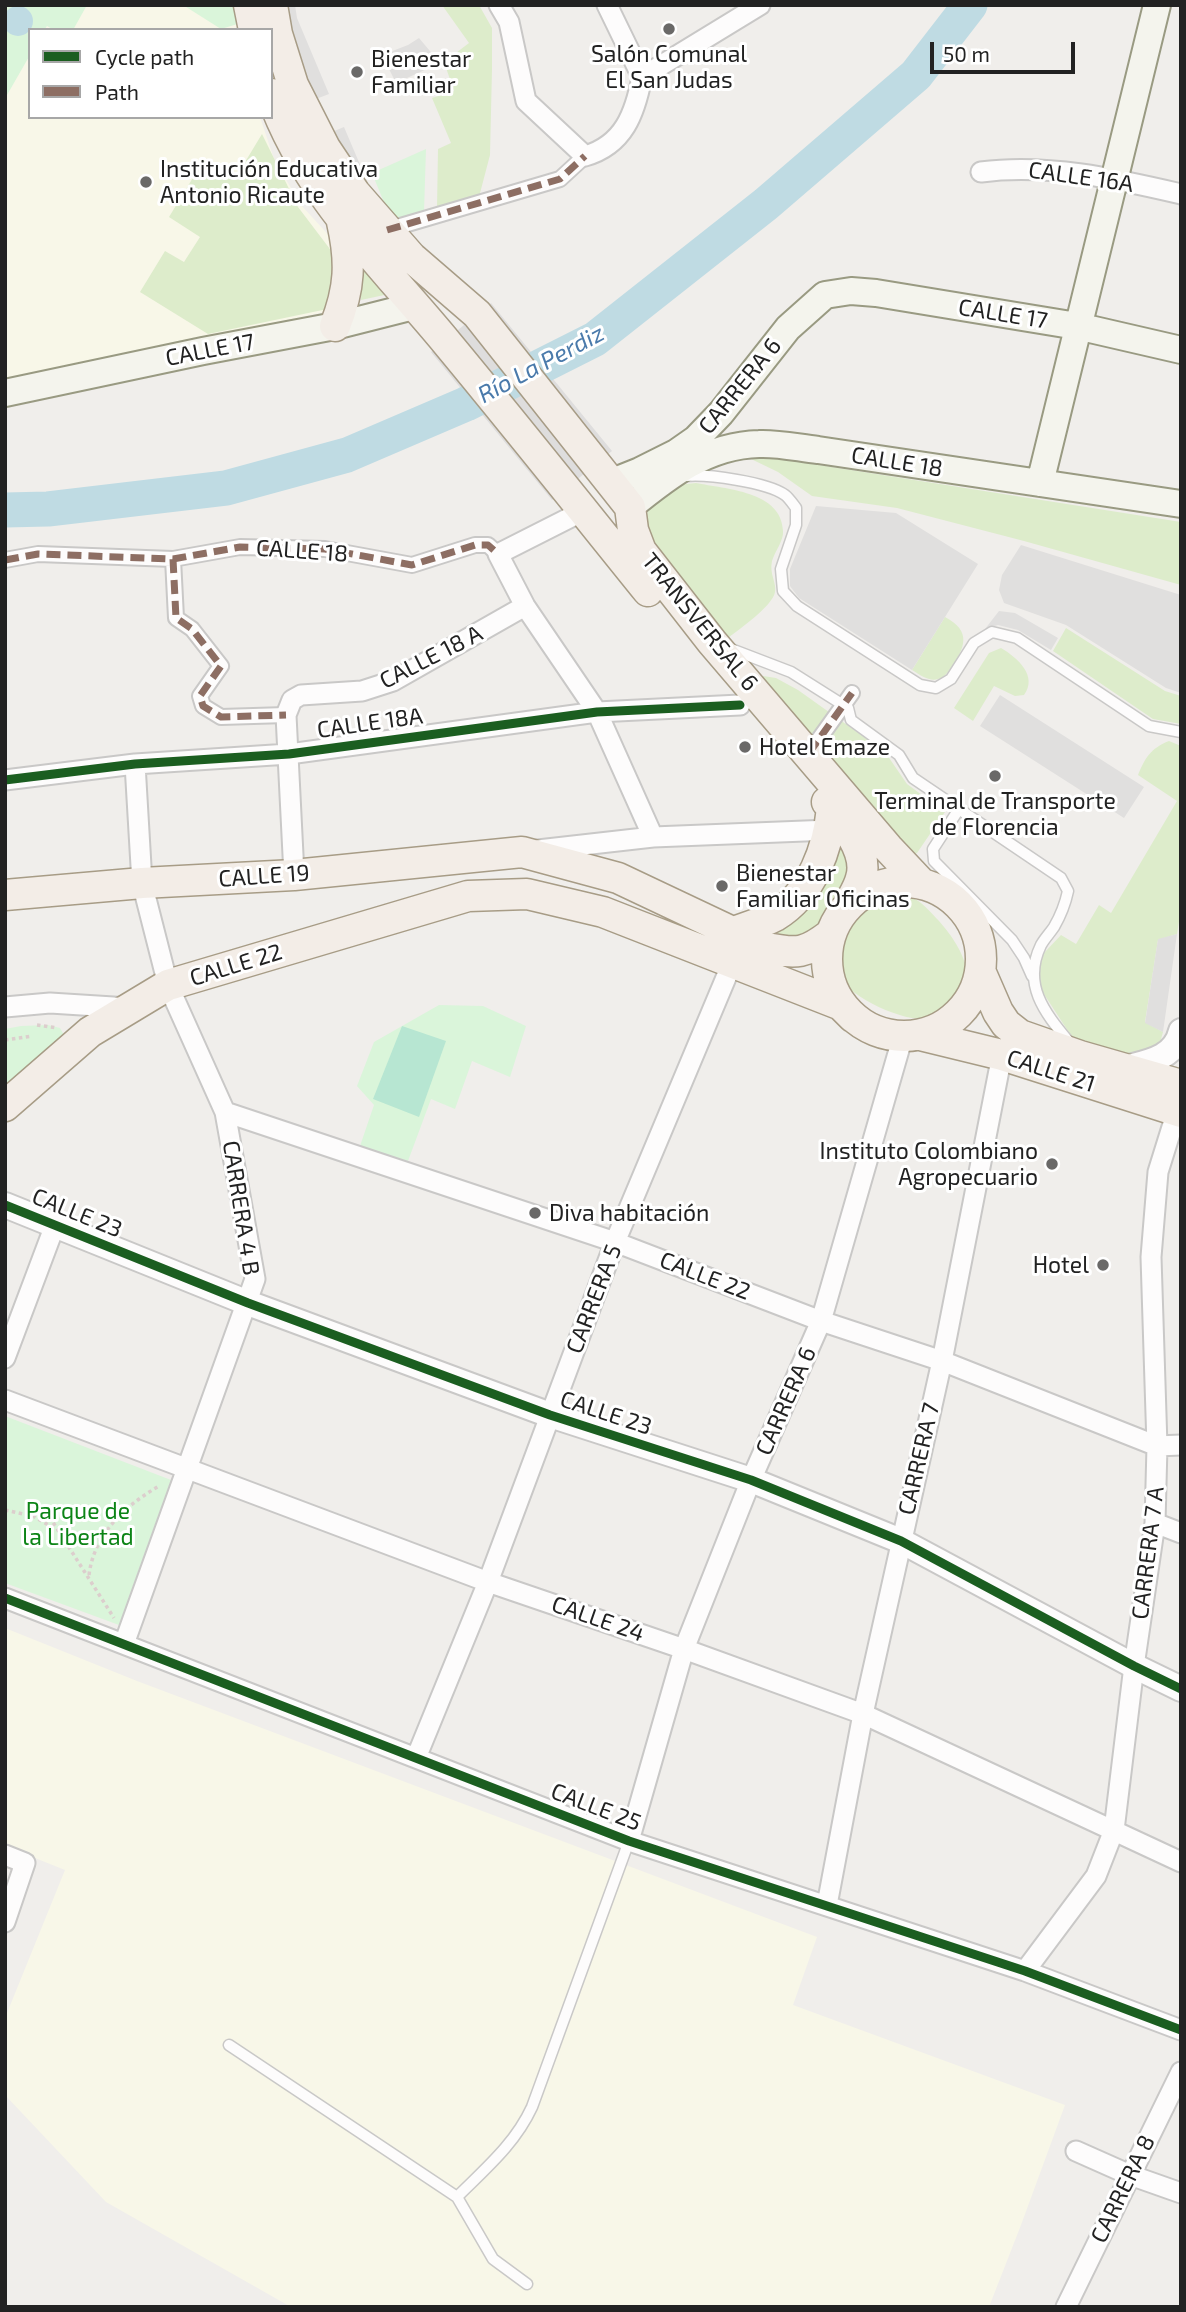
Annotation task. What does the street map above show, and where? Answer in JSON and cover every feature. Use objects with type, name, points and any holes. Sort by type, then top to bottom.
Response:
[{"type":"main road","points":[[249,5],[254,28]]},
{"type":"main road","name":"TRANSVERSAL 6","points":[[272,5],[277,34],[293,85],[325,148],[355,193],[442,286],[477,314],[630,508],[633,530],[641,551],[712,642],[922,884]]},
{"type":"main road","points":[[1040,483],[1157,5]]},
{"type":"main road","name":"TRANSVERSAL 6","points":[[273,99],[318,187],[342,221],[445,341],[831,819],[856,843],[861,857],[862,876],[849,904]]},
{"type":"main road","points":[[335,326],[345,301],[349,275],[348,248],[342,221]]},
{"type":"main road","name":"CALLE 17","points":[[825,295],[851,291],[876,293],[1077,326],[1181,350]]},
{"type":"main road","name":"CARRERA 6","points":[[603,474],[640,471],[676,453],[696,439],[721,413],[788,328],[825,295]]},
{"type":"main road","name":"CALLE 17","points":[[5,393],[335,326],[414,306]]},
{"type":"main road","name":"CALLE 18","points":[[630,508],[684,466],[721,450],[759,444],[818,450],[1181,504]]},
{"type":"main road","points":[[733,947],[803,892],[820,859],[831,819]]},
{"type":"main road","name":"CALLE 19","points":[[5,895],[142,883],[294,875],[522,852],[618,878],[733,947],[790,952],[811,949],[831,934]]},
{"type":"main road","name":"CALLE 21","points":[[906,882],[922,884],[944,893],[962,908],[975,927],[981,950],[981,973],[1006,1024],[1020,1035],[1125,1068],[1180,1103],[1002,1055],[912,1036],[885,1034],[868,1027],[853,1017],[839,1000],[830,979],[827,956],[831,934],[839,918],[849,904],[876,887],[906,882]]},
{"type":"main road","name":"CALLE 22","points":[[5,1106],[90,1032],[168,985],[468,896],[527,894],[733,947],[841,1004],[853,1017]]},
{"type":"main road","points":[[912,1036],[942,1027],[960,1013],[973,995],[981,973]]},
{"type":"street","points":[[499,5],[509,22],[526,100],[585,156]]},
{"type":"street","points":[[387,230],[560,179],[585,156],[601,152],[617,139],[636,109],[642,77],[607,5]]},
{"type":"street","points":[[642,77],[760,5]]},
{"type":"street","name":"CALLE 16A","points":[[981,172],[1010,168],[1114,179],[1181,194]]},
{"type":"street","points":[[574,500],[498,554],[526,606],[597,712],[653,837]]},
{"type":"street","name":"CALLE 18","points":[[5,560],[38,554],[173,559],[240,547],[325,549],[412,565],[475,545],[488,545],[498,554]]},
{"type":"street","points":[[173,559],[176,618],[192,629],[221,666],[200,696],[203,706],[221,717],[289,707],[294,875]]},
{"type":"street","name":"CALLE 18 A","points":[[289,707],[301,695],[362,691],[393,681],[526,606]]},
{"type":"street","points":[[809,753],[848,699]]},
{"type":"street","name":"CALLE 18A","points":[[5,780],[135,764],[289,754],[597,712],[740,705]]},
{"type":"street","name":"CARRERA 4 B","points":[[127,1636],[255,1279],[225,1112],[168,985],[142,883],[135,764]]},
{"type":"street","name":"CALLE 19","points":[[522,852],[831,819]]},
{"type":"street","name":"CARRERA 5","points":[[416,1758],[488,1582],[615,1242],[733,947]]},
{"type":"street","points":[[5,1007],[50,1003],[130,1008]]},
{"type":"street","points":[[1125,1068],[1167,1055],[1179,1039],[1181,1031]]},
{"type":"street","name":"CARRERA 6","points":[[629,1841],[684,1649],[751,1480],[821,1321],[912,1036]]},
{"type":"street","name":"CARRERA 7","points":[[827,1905],[863,1714],[942,1361],[1002,1055]]},
{"type":"street","name":"CARRERA 7 A","points":[[1025,1971],[1096,1876],[1115,1830],[1134,1666],[1155,1522],[1157,1446],[1151,1257],[1158,1172],[1180,1103]]},
{"type":"street","name":"CALLE 22","points":[[225,1112],[615,1242],[821,1321],[942,1361],[1157,1446],[1181,1445]]},
{"type":"street","name":"CALLE 23","points":[[5,1205],[248,1303],[550,1415],[751,1480],[901,1541],[1181,1689]]},
{"type":"street","points":[[5,1358],[55,1225]]},
{"type":"street","name":"CALLE 24","points":[[5,1400],[488,1582],[863,1714],[1181,1862]]},
{"type":"street","points":[[1155,1522],[1181,1533]]},
{"type":"street","name":"CALLE 25","points":[[5,1598],[127,1636],[416,1758],[629,1841],[1025,1971],[1181,2030]]},
{"type":"street","points":[[5,1855],[25,1863],[5,1923]]},
{"type":"street","name":"CARRERA 8","points":[[1069,2306],[1181,2073]]},
{"type":"street","points":[[1076,2151],[1130,2175],[1181,2193]]},
{"type":"lane","points":[[668,477],[705,474],[772,489],[785,495],[796,508],[796,525],[781,569],[783,592],[797,606],[920,685],[936,688],[951,679],[974,643],[992,632],[1017,638],[1149,726],[1181,732]]},
{"type":"lane","points":[[712,642],[790,672],[848,699],[851,720],[899,755],[913,778],[1060,878],[1068,891],[1065,908],[1042,942],[1032,977]]},
{"type":"lane","points":[[959,809],[933,849],[934,861],[1012,940],[1024,958],[1034,990],[1046,1011],[1080,1056]]},
{"type":"lane","points":[[457,2197],[504,2151],[522,2128],[532,2108],[629,1841]]},
{"type":"lane","points":[[229,2045],[457,2197],[493,2259],[527,2284]]},
{"type":"path","points":[[34,1025],[60,1028],[64,1034]]},
{"type":"path","points":[[5,1040],[32,1036]]},
{"type":"path","points":[[89,1577],[96,1549],[111,1524],[136,1501],[161,1485]]},
{"type":"path","points":[[42,1504],[127,1636]]},
{"type":"path","points":[[5,1510],[33,1516],[59,1531]]},
{"type":"shaded area","name":"Institución Educativa Antonio Ricaute","points":[[5,5],[240,5],[243,25],[235,28],[28,28],[28,119],[261,119],[274,159],[301,205],[335,242],[339,309],[5,379]]},
{"type":"shaded area","points":[[282,5],[295,5],[297,18],[329,94],[308,102]]},
{"type":"shaded area","points":[[419,38],[440,63],[396,83],[382,55]]},
{"type":"shaded area","points":[[344,127],[364,174],[350,181],[327,134]]},
{"type":"shaded area","points":[[816,506],[896,513],[978,564],[912,670],[799,598],[790,586],[790,569]]},
{"type":"shaded area","points":[[1021,545],[1181,595],[1181,693],[1166,688],[1066,625],[1004,603],[999,590],[1002,575]]},
{"type":"shaded area","points":[[999,611],[1015,613],[1058,638],[1051,650],[1018,630],[998,625],[985,629]]},
{"type":"shaded area","points":[[1000,695],[1144,787],[1124,818],[980,726]]},
{"type":"shaded area","points":[[1177,934],[1163,1032],[1145,1023],[1158,939]]},
{"type":"shaded area","points":[[5,1628],[137,1681],[817,1937],[793,2005],[1065,2105],[989,2307],[291,2307],[106,2202],[5,2095],[5,2018],[65,1870],[5,1846]]},
{"type":"green space","points":[[5,5],[87,5],[74,28],[28,28],[28,58],[7,95]]},
{"type":"green space","points":[[183,5],[238,5],[241,23],[219,28]]},
{"type":"green space","points":[[442,5],[479,5],[492,28],[490,155],[479,197],[437,208],[438,149],[451,143],[432,98],[454,91],[444,62],[469,43]]},
{"type":"green space","points":[[262,134],[298,207],[339,261],[337,307],[208,334],[140,292],[165,251],[184,262],[200,237],[169,217],[205,158],[236,177]]},
{"type":"green space","points":[[426,149],[424,212],[392,222],[372,173]]},
{"type":"green space","points":[[361,266],[389,294],[361,300]]},
{"type":"green space","points":[[749,458],[781,459],[1181,522],[1181,585],[897,508],[812,496],[778,472]]},
{"type":"green space","points":[[696,483],[736,490],[763,500],[773,507],[780,518],[783,531],[772,561],[775,589],[773,598],[754,618],[725,640],[648,539],[646,520],[649,505],[677,485]]},
{"type":"green space","points":[[945,617],[959,628],[962,647],[956,661],[942,678],[928,679],[912,670]]},
{"type":"green space","points":[[1066,628],[1165,691],[1181,696],[1181,724],[1153,719],[1053,651]]},
{"type":"green space","points":[[1001,648],[1024,668],[1029,681],[1028,688],[1024,695],[1015,696],[994,686],[973,721],[954,708],[989,653]]},
{"type":"green space","points":[[763,676],[776,678],[798,690],[885,752],[907,784],[945,812],[917,853],[911,856],[758,683]]},
{"type":"green space","points":[[1169,741],[1181,746],[1181,909],[1177,934],[1158,940],[1145,1022],[1163,1032],[1159,1046],[1141,1058],[1079,1048],[1040,988],[1039,972],[1043,954],[1061,935],[1076,944],[1099,905],[1111,913],[1177,801],[1138,775],[1149,754]]},
{"type":"green space","points":[[842,841],[850,856],[850,879],[831,912],[808,940],[769,935]]},
{"type":"green space","points":[[900,893],[925,906],[939,921],[956,944],[967,970],[964,994],[955,1005],[928,1019],[902,1016],[874,1005],[849,988],[834,970],[835,952],[855,919],[879,897]]},
{"type":"green space","points":[[439,1005],[483,1006],[526,1026],[510,1077],[472,1061],[455,1109],[431,1099],[408,1161],[360,1146],[374,1105],[357,1086],[374,1042]]},
{"type":"green space","points":[[48,1025],[60,1028],[64,1035],[62,1043],[5,1091],[5,1029]]},
{"type":"green space","points":[[402,1026],[446,1041],[419,1117],[373,1099]]},
{"type":"green space","name":"Parque de la Libertad","points":[[5,1416],[171,1480],[119,1625],[5,1583]]},
{"type":"water","points":[[18,6],[31,15],[31,27],[18,36],[8,31],[3,21],[8,11]]},
{"type":"pier","points":[[491,303],[612,451],[552,500],[431,352]]},
{"type":"waterway","name":"Río La Perdiz","points":[[5,510],[48,509],[226,488],[347,455],[466,404],[595,339],[766,204],[916,75],[970,5]]},
{"type":"marked path","points":[[387,230],[560,179],[585,156]]},
{"type":"marked path","points":[[5,560],[38,554],[173,559],[240,547],[325,549],[412,565],[475,545],[488,545],[498,554]]},
{"type":"marked path","points":[[173,559],[176,618],[192,629],[221,666],[200,696],[203,706],[221,717],[286,715]]},
{"type":"marked path","points":[[809,753],[852,693]]},
{"type":"cycle path","points":[[5,780],[135,764],[289,754],[597,712],[740,705]]},
{"type":"cycle path","points":[[5,1205],[248,1303],[550,1415],[751,1480],[901,1541],[1181,1689]]},
{"type":"cycle path","points":[[5,1598],[629,1841],[1025,1971],[1181,2030]]},
{"type":"place","name":"Salón Comunal El San Judas","points":[[669,29]]},
{"type":"place","name":"Bienestar Familiar","points":[[357,72]]},
{"type":"place","name":"Institución Educativa Antonio Ricaute","points":[[146,182]]},
{"type":"place","name":"Hotel Emaze","points":[[745,747]]},
{"type":"place","name":"Terminal de Transporte de Florencia","points":[[995,776]]},
{"type":"place","name":"Bienestar Familiar Oficinas","points":[[722,886]]},
{"type":"place","name":"Instituto Colombiano Agropecuario","points":[[1052,1164]]},
{"type":"place","name":"Diva habitación","points":[[535,1213]]},
{"type":"place","name":"Hotel","points":[[1103,1265]]}]
